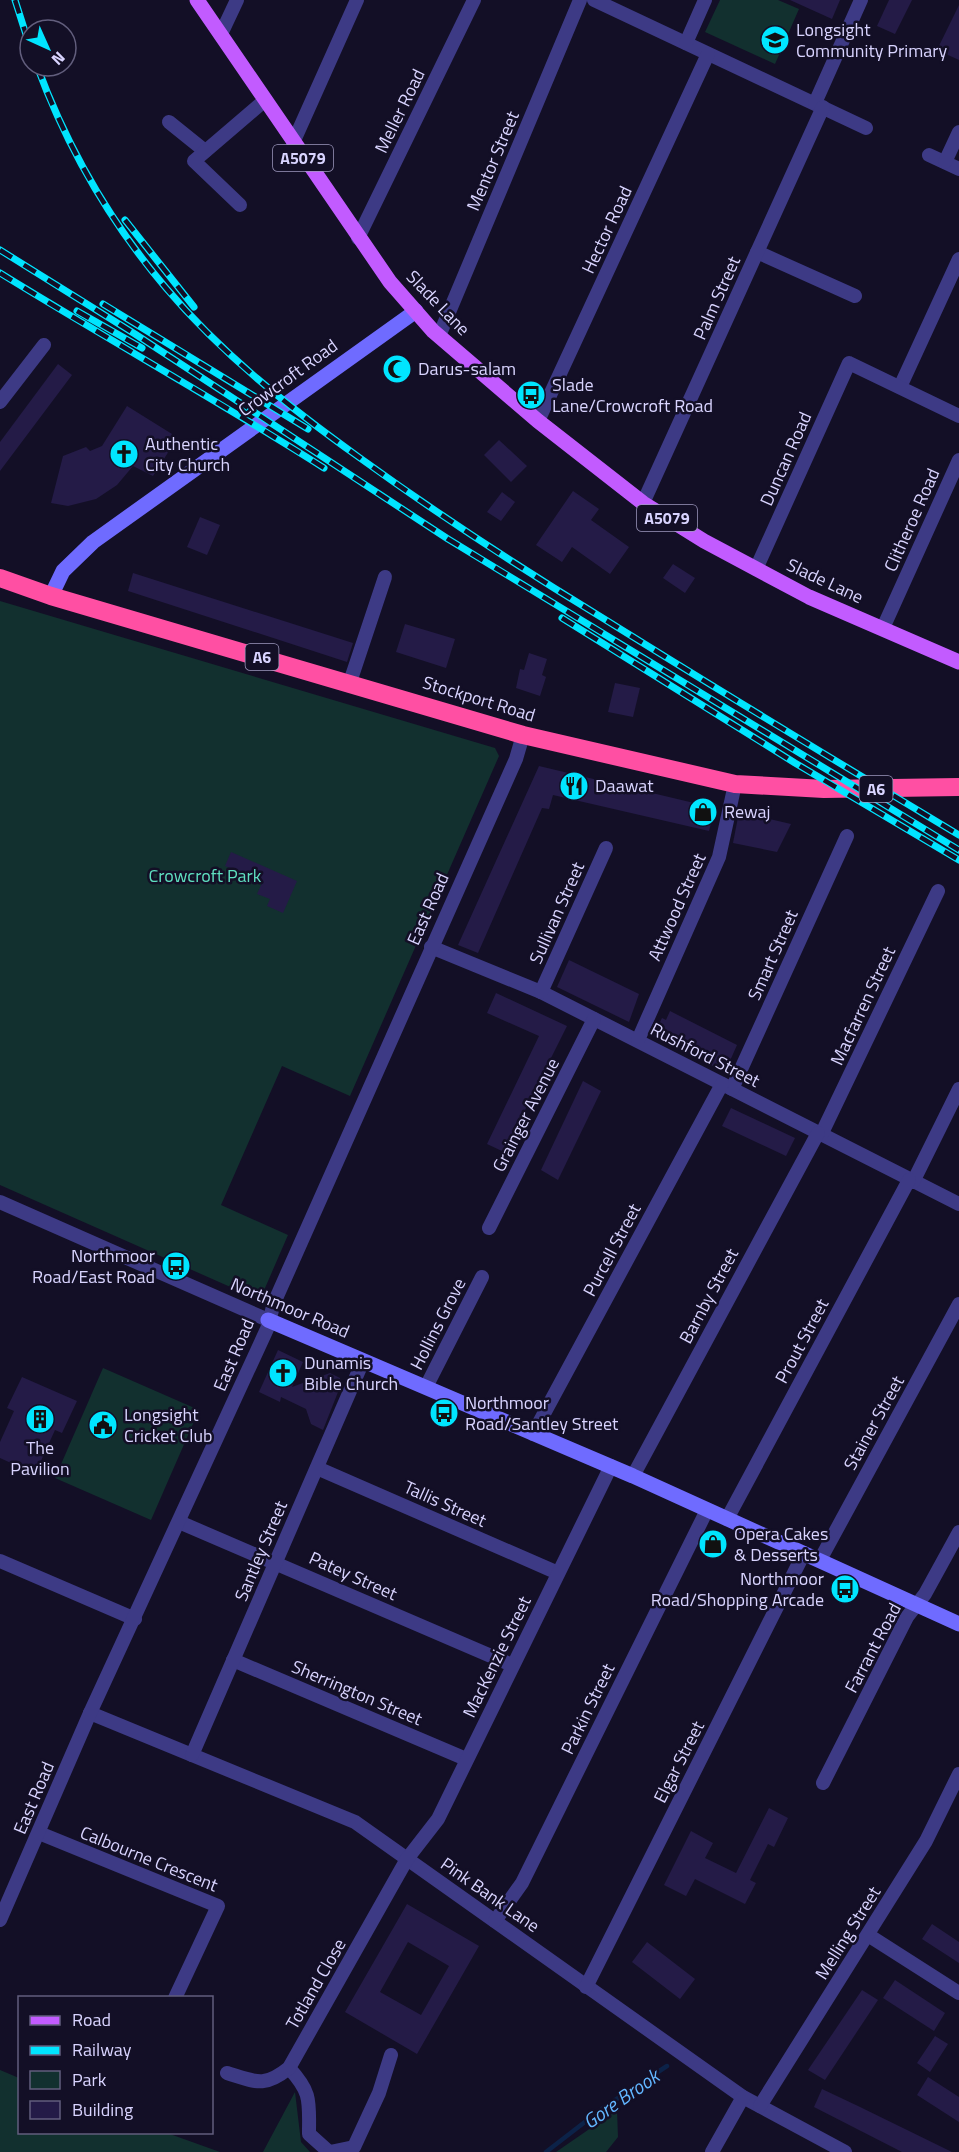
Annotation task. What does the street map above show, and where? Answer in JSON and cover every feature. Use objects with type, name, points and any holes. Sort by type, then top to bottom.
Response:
[{"type":"highway","name":"Stockport Road","points":[[0,578],[51,596],[350,682],[523,735],[735,784],[824,789],[959,787]]},
{"type":"main road","name":"Slade Lane","points":[[197,0],[358,238],[390,282],[439,336],[538,421],[643,503],[809,597],[883,628],[893,636],[959,662]]},
{"type":"street","points":[[220,34],[237,0]]},
{"type":"street","points":[[293,143],[357,0]]},
{"type":"street","name":"Meller Road","points":[[358,238],[474,0]]},
{"type":"street","name":"Mentor Street","points":[[439,336],[580,0]]},
{"type":"street","points":[[594,0],[867,128]]},
{"type":"street","points":[[686,43],[705,0]]},
{"type":"street","name":"Palm Street","points":[[643,503],[757,252],[861,0]]},
{"type":"street","name":"Hector Road","points":[[538,421],[708,54]]},
{"type":"street","points":[[240,205],[194,161],[264,101]]},
{"type":"street","points":[[169,122],[205,152]]},
{"type":"street","points":[[945,162],[959,132]]},
{"type":"street","points":[[929,155],[959,169]]},
{"type":"street","points":[[757,252],[855,296]]},
{"type":"street","points":[[959,259],[900,387],[959,416]]},
{"type":"street","name":"Crowcroft Road","points":[[51,596],[63,571],[93,542],[416,311]]},
{"type":"street","points":[[0,402],[44,345]]},
{"type":"street","name":"Duncan Road","points":[[756,569],[849,363],[900,387]]},
{"type":"street","name":"Clitheroe Road","points":[[883,628],[959,460]]},
{"type":"street","points":[[350,682],[385,577]]},
{"type":"street","name":"East Road","points":[[0,1920],[90,1713],[267,1329],[268,1320],[516,759],[523,735]]},
{"type":"street","name":"Attwood Street","points":[[638,1040],[719,857],[735,784]]},
{"type":"street","name":"Smart Street","points":[[727,1086],[847,836]]},
{"type":"street","name":"Sullivan Street","points":[[542,992],[606,848]]},
{"type":"street","name":"Macfarren Street","points":[[820,1134],[938,891]]},
{"type":"street","name":"Rushford Street","points":[[431,947],[542,992],[959,1204]]},
{"type":"street","name":"Grainger Avenue","points":[[489,1228],[594,1019]]},
{"type":"street","name":"Purcell Street","points":[[533,1434],[727,1086]]},
{"type":"street","name":"Prout Street","points":[[727,1519],[959,1089]]},
{"type":"street","name":"Barnby Street","points":[[633,1476],[820,1134]]},
{"type":"street","name":"Northmoor Road","points":[[0,1202],[268,1320],[611,1466],[918,1603],[959,1624]]},
{"type":"street","name":"Hollins Grove","points":[[426,1387],[483,1277]]},
{"type":"street","name":"Stainer Street","points":[[820,1560],[959,1304]]},
{"type":"street","name":"Santley Street","points":[[192,1755],[363,1361]]},
{"type":"street","name":"MacKenzie Street","points":[[408,1860],[438,1819],[611,1466]]},
{"type":"street","name":"Tallis Street","points":[[317,1468],[558,1573]]},
{"type":"street","name":"Parkin Street","points":[[495,1921],[522,1883],[707,1510]]},
{"type":"street","name":"Patey Street","points":[[179,1522],[512,1665]]},
{"type":"street","name":"Farrant Road","points":[[823,1783],[907,1617],[925,1596],[959,1532]]},
{"type":"street","name":"Elgar Street","points":[[586,1987],[804,1553]]},
{"type":"street","points":[[0,1561],[135,1619]]},
{"type":"street","name":"Sherrington Street","points":[[233,1660],[466,1759]]},
{"type":"street","name":"Pink Bank Lane","points":[[90,1713],[355,1822],[742,2097],[844,2152]]},
{"type":"street","name":"Melling Street","points":[[760,2106],[926,1841],[959,1774]]},
{"type":"street","name":"Calbourne Crescent","points":[[39,1833],[218,1906],[176,1996]]},
{"type":"street","name":"Totland Close","points":[[289,2068],[408,1860]]},
{"type":"street","points":[[868,1935],[959,1993]]},
{"type":"street","points":[[227,2073],[256,2082],[272,2081],[289,2068],[305,2085],[309,2108],[309,2134],[329,2152],[354,2146],[379,2093],[391,2055]]},
{"type":"street","points":[[712,2152],[742,2097]]},
{"type":"green space","points":[[720,0],[778,0],[799,9],[775,64],[705,32]]},
{"type":"green space","name":"Crowcroft Park","points":[[0,601],[495,748],[499,756],[350,1096],[282,1066],[221,1205],[288,1235],[262,1295],[253,1297],[0,1185]]},
{"type":"green space","points":[[103,1368],[199,1410],[151,1520],[55,1478]]},
{"type":"green space","points":[[0,2070],[18,2078],[18,2134],[170,2134],[220,2152],[0,2152]]},
{"type":"green space","points":[[295,2092],[301,2142],[310,2152],[263,2152]]},
{"type":"green space","points":[[617,2110],[618,2137],[606,2152],[556,2152]]},
{"type":"building","points":[[790,0],[840,0],[832,19]]},
{"type":"building","points":[[889,0],[912,0],[895,34],[877,26]]},
{"type":"building","points":[[959,5],[959,60],[937,50]]},
{"type":"building","points":[[58,364],[72,375],[0,471],[0,442]]},
{"type":"building","points":[[127,406],[172,434],[171,436],[176,440],[153,476],[133,466],[117,485],[96,499],[68,506],[51,503],[63,456],[86,447],[90,451],[102,446]]},
{"type":"building","points":[[499,440],[527,466],[511,482],[484,455]]},
{"type":"building","points":[[573,491],[599,509],[591,520],[629,547],[610,574],[572,547],[562,562],[536,545]]},
{"type":"building","points":[[502,492],[515,502],[501,521],[487,512]]},
{"type":"building","points":[[200,517],[220,525],[207,555],[187,547]]},
{"type":"building","points":[[673,564],[695,578],[685,593],[663,578]]},
{"type":"building","points":[[133,573],[353,643],[347,662],[128,591]]},
{"type":"building","points":[[405,624],[455,639],[446,668],[396,652]]},
{"type":"building","points":[[529,653],[547,659],[542,675],[546,677],[540,696],[516,688],[520,669],[524,670]]},
{"type":"building","points":[[615,683],[640,688],[633,717],[608,712]]},
{"type":"building","points":[[539,766],[715,808],[709,831],[553,795],[549,809],[542,808],[478,953],[458,945]]},
{"type":"building","points":[[739,812],[791,824],[777,852],[733,843]]},
{"type":"building","points":[[231,852],[297,881],[283,913],[267,906],[270,899],[257,894],[262,883],[225,866]]},
{"type":"building","points":[[569,960],[639,994],[629,1022],[557,987]]},
{"type":"building","points":[[496,993],[567,1026],[504,1152],[487,1144],[539,1036],[487,1013]]},
{"type":"building","points":[[670,1011],[737,1045],[725,1072],[653,1036],[662,1018],[666,1020]]},
{"type":"building","points":[[583,1081],[601,1091],[558,1180],[541,1170]]},
{"type":"building","points":[[731,1108],[795,1138],[786,1156],[722,1126]]},
{"type":"building","points":[[278,1350],[303,1362],[292,1387],[330,1373],[340,1378],[340,1387],[323,1430],[311,1424],[306,1409],[281,1397],[280,1402],[259,1392]]},
{"type":"building","name":"The Pavilion","points":[[22,1377],[77,1401],[62,1433],[55,1430],[35,1474],[0,1458],[0,1442],[14,1411],[7,1408]]},
{"type":"building","points":[[769,1808],[788,1818],[774,1847],[768,1844],[750,1880],[756,1883],[745,1904],[695,1879],[686,1896],[664,1885],[691,1831],[713,1843],[705,1858],[736,1873]]},
{"type":"building","points":[[407,1904],[479,1946],[417,2054],[345,2012]],"holes":[[[408,1942],[449,1966],[421,2015],[380,1992]]]},
{"type":"building","points":[[932,1924],[959,1942],[959,1963],[922,1939]]},
{"type":"building","points":[[647,1942],[695,1979],[680,1999],[632,1962]]},
{"type":"building","points":[[895,1980],[945,2013],[934,2031],[883,1998]]},
{"type":"building","points":[[862,1990],[878,2000],[825,2080],[808,2070]]},
{"type":"building","points":[[935,2036],[948,2044],[930,2072],[917,2063]]},
{"type":"building","points":[[928,2077],[959,2097],[959,2122],[917,2095]]},
{"type":"building","points":[[822,2089],[952,2152],[902,2152],[814,2107]]},
{"type":"waterway","name":"Gore Brook","points":[[546,2152],[603,2108],[667,2066]]},
{"type":"railway","points":[[15,0],[21,18]]},
{"type":"railway","points":[[42,78],[76,154],[126,237],[188,312],[258,379],[360,458],[510,560],[735,700],[959,835]]},
{"type":"railway","points":[[125,220],[194,307]]},
{"type":"railway","points":[[0,250],[135,334],[448,539],[959,850]]},
{"type":"railway","points":[[0,273],[324,468]]},
{"type":"railway","points":[[103,304],[308,429]]},
{"type":"railway","points":[[77,311],[142,348]]},
{"type":"railway","points":[[562,618],[795,763],[959,860]]},
{"type":"place","name":"Longsight Community Primary","points":[[775,40]]},
{"type":"place","name":"Darus-salam","points":[[397,369]]},
{"type":"place","name":"Slade Lane/Crowcroft Road","points":[[531,395]]},
{"type":"place","name":"Authentic City Church","points":[[124,454]]},
{"type":"place","name":"Daawat","points":[[574,786]]},
{"type":"place","name":"Rewaj","points":[[703,812]]},
{"type":"place","name":"Northmoor Road/East Road","points":[[176,1266]]},
{"type":"place","name":"Dunamis Bible Church","points":[[283,1373]]},
{"type":"place","name":"Northmoor Road/Santley Street","points":[[444,1413]]},
{"type":"place","name":"The Pavilion","points":[[40,1419]]},
{"type":"place","name":"Longsight Cricket Club","points":[[103,1425]]},
{"type":"place","name":"Opera Cakes & Desserts","points":[[713,1544]]},
{"type":"place","name":"Northmoor Road/Shopping Arcade","points":[[845,1589]]}]
